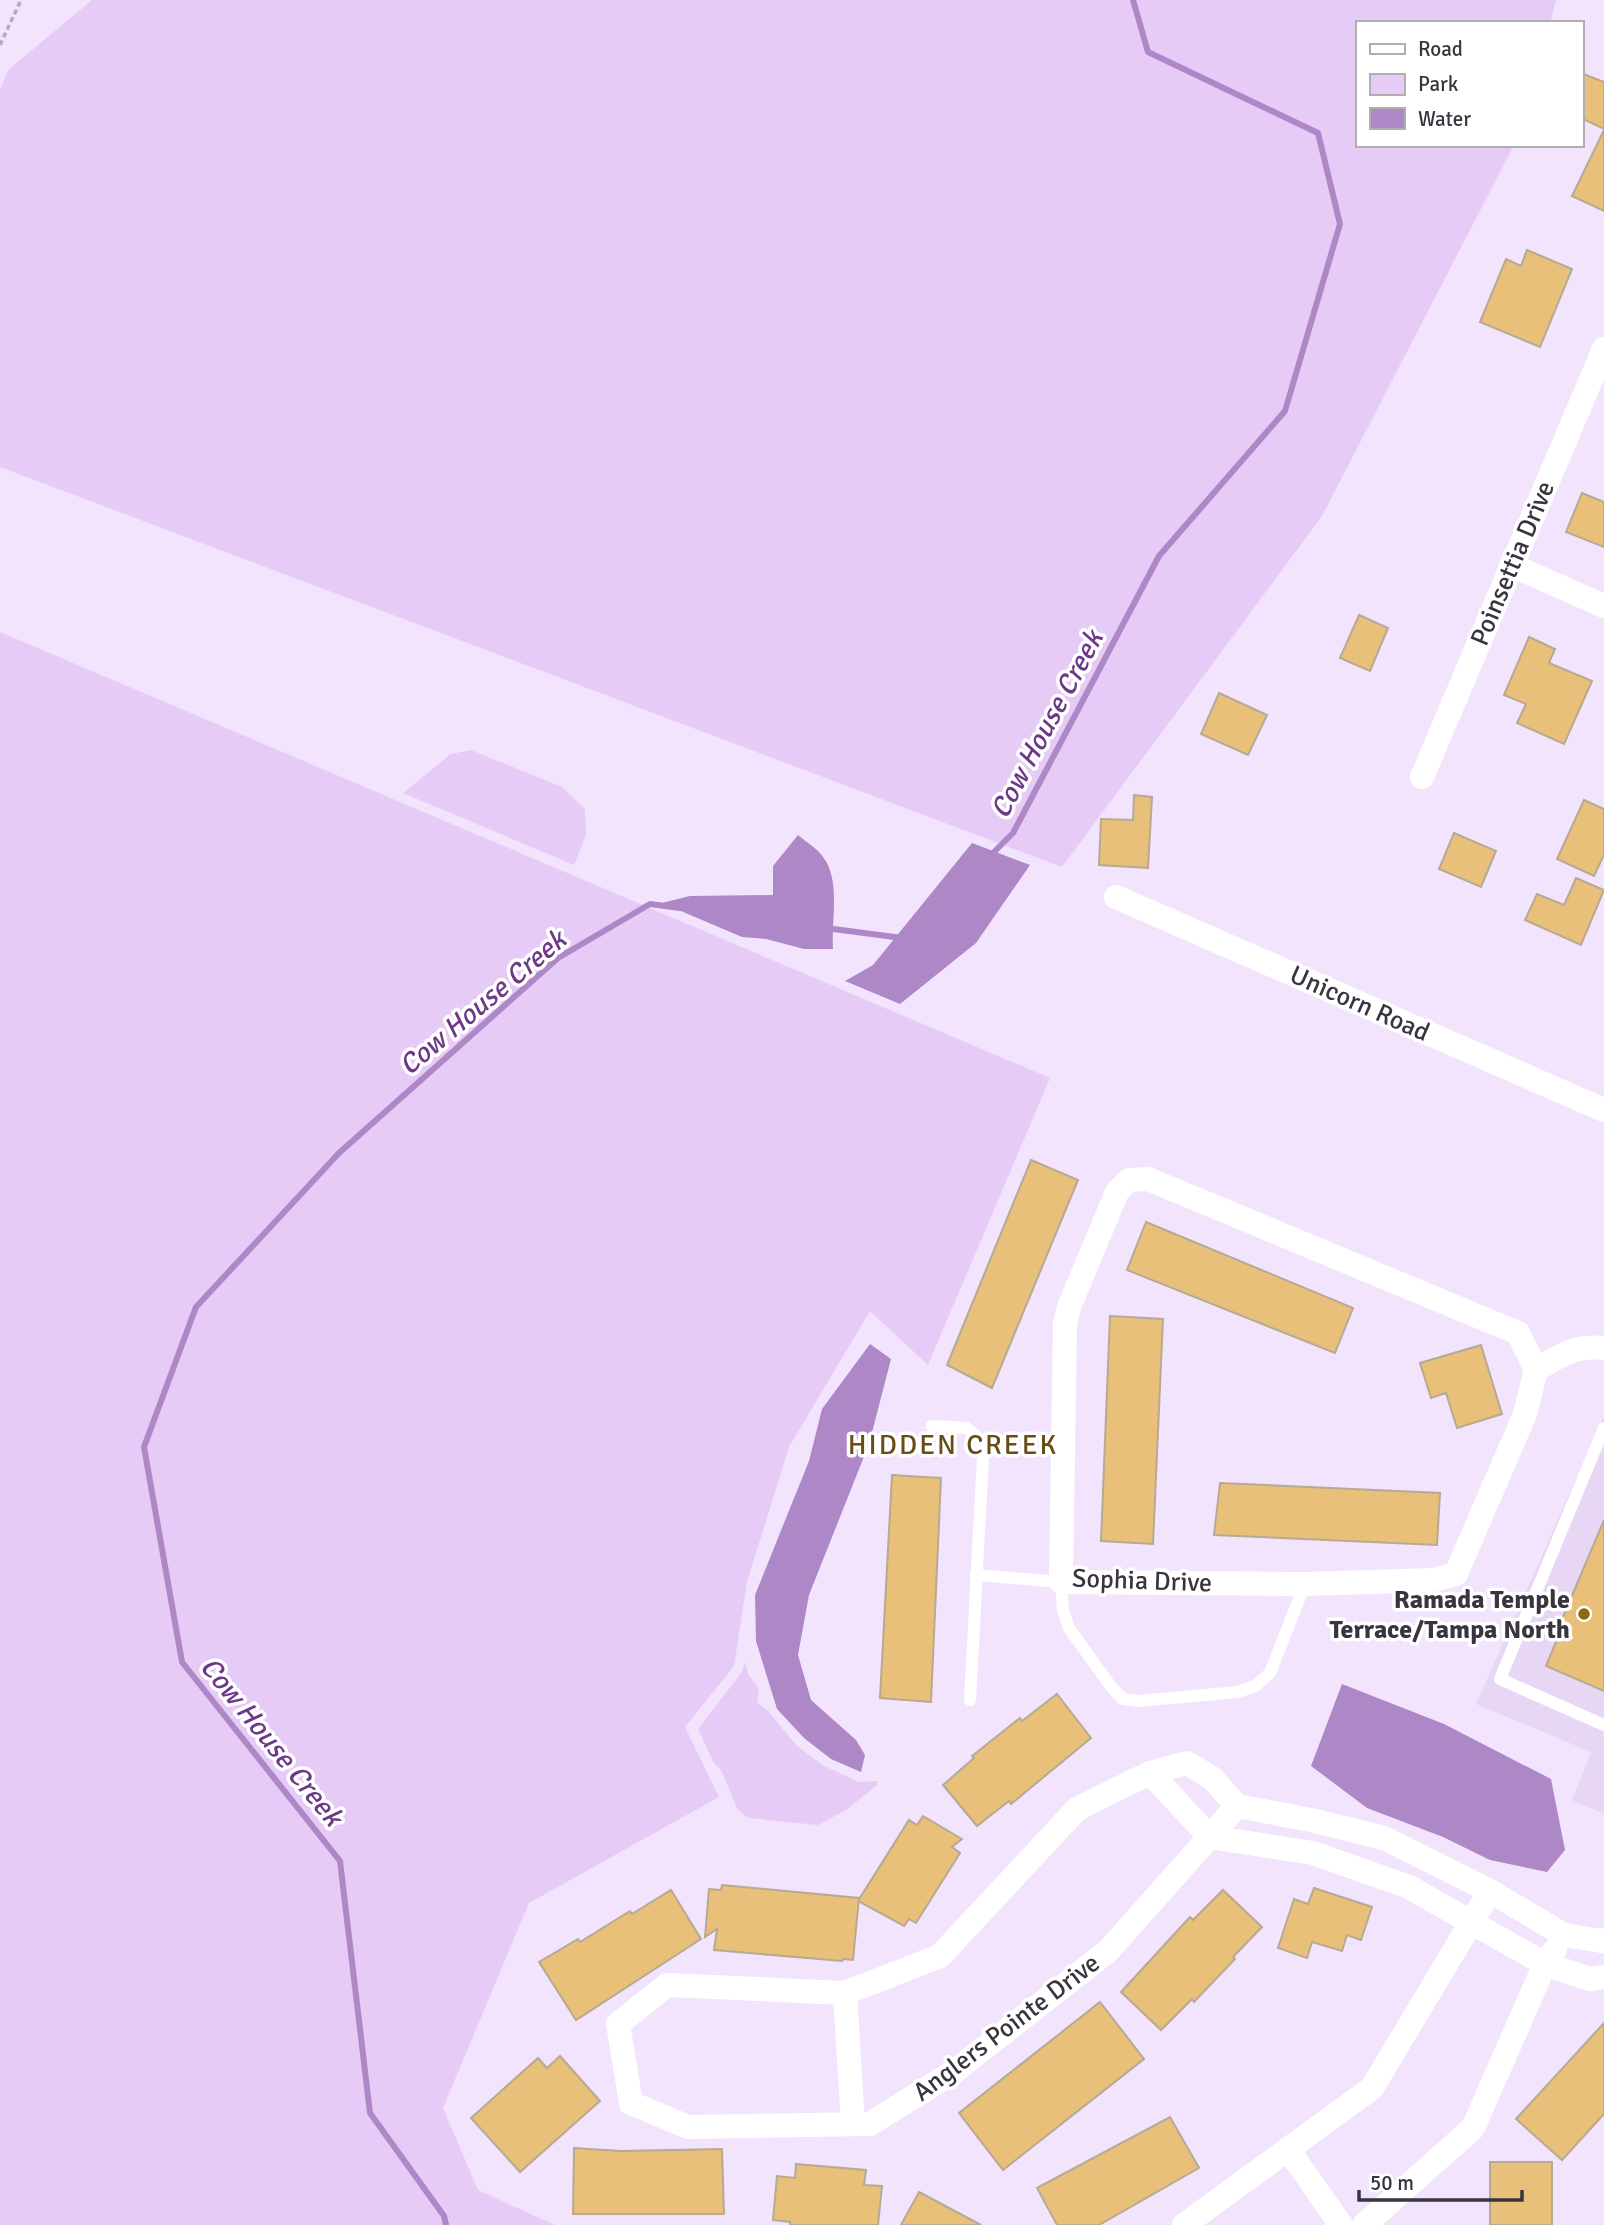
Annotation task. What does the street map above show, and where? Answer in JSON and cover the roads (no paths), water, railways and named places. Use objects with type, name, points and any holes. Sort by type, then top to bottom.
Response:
[{"type":"street","name":"Poinsettia Drive","points":[[1422,777],[1604,349]]},
{"type":"street","points":[[1511,565],[1604,606]]},
{"type":"street","name":"Unicorn Road","points":[[1116,897],[1604,1110]]},
{"type":"street","name":"Sophia Drive","points":[[1147,1178],[1518,1333],[1536,1370],[1525,1413],[1456,1574],[1434,1580],[1305,1584],[1061,1582],[1065,1323],[1069,1307],[1117,1192],[1129,1180],[1147,1178]]},
{"type":"street","points":[[1536,1370],[1570,1350],[1604,1348]]},
{"type":"street","name":"Anglers Pointe Drive","points":[[1187,1763],[1212,1778],[1237,1807],[1108,1951],[955,2071],[870,2124],[688,2127],[631,2103],[618,2024],[667,1985],[845,1993],[940,1956],[1077,1809],[1150,1773],[1187,1763]]},
{"type":"street","points":[[1150,1773],[1210,1838],[1313,1853],[1409,1887],[1545,1964],[1590,1979],[1604,1977]]},
{"type":"street","points":[[1237,1807],[1321,1822],[1384,1838],[1490,1891],[1564,1935],[1604,1940]]},
{"type":"street","points":[[1313,1853],[1321,1822]]},
{"type":"street","points":[[1184,2225],[1372,2088],[1490,1891]]},
{"type":"street","points":[[1364,2225],[1473,2128],[1545,1964],[1564,1935]]},
{"type":"street","points":[[845,1993],[853,2124]]},
{"type":"street","points":[[1288,2149],[1341,2225]]},
{"type":"lane","points":[[932,1426],[967,1428],[980,1439],[983,1457],[970,1700]]},
{"type":"lane","points":[[1604,1428],[1500,1679],[1604,1725]]},
{"type":"lane","points":[[976,1575],[1061,1582],[1063,1611],[1069,1628],[1112,1688],[1123,1699],[1138,1701],[1238,1692],[1255,1686],[1270,1673],[1305,1584]]},
{"type":"water","points":[[798,835],[821,854],[829,866],[834,889],[833,949],[804,949],[766,939],[742,937],[662,903],[690,896],[773,895],[773,866]]},
{"type":"water","points":[[972,843],[1030,865],[976,943],[900,1004],[845,981],[873,965]]},
{"type":"water","points":[[870,1344],[891,1359],[869,1444],[809,1595],[798,1655],[811,1700],[856,1740],[865,1755],[861,1772],[831,1759],[804,1738],[777,1709],[756,1641],[755,1595],[809,1461],[822,1409]]},
{"type":"water","points":[[1342,1684],[1444,1724],[1551,1779],[1565,1850],[1547,1872],[1490,1860],[1443,1837],[1367,1808],[1311,1766]]},
{"type":"waterway","name":"Cow House Creek","points":[[990,856],[1013,833],[1159,556],[1285,411],[1340,224],[1318,133],[1148,52],[1133,0]]},
{"type":"waterway","name":"Cow House Creek","points":[[446,2225],[444,2216],[370,2113],[340,1861],[182,1662],[144,1447],[196,1307],[339,1153],[558,958],[650,904],[680,908]]},
{"type":"waterway","name":"Cow House Creek","points":[[826,928],[902,938]]},
{"type":"place","name":"Ramada Temple Terrace/Tampa North","points":[[1584,1614]]},
{"type":"district","name":"HIDDEN CREEK","points":[[953,1444]]}]
